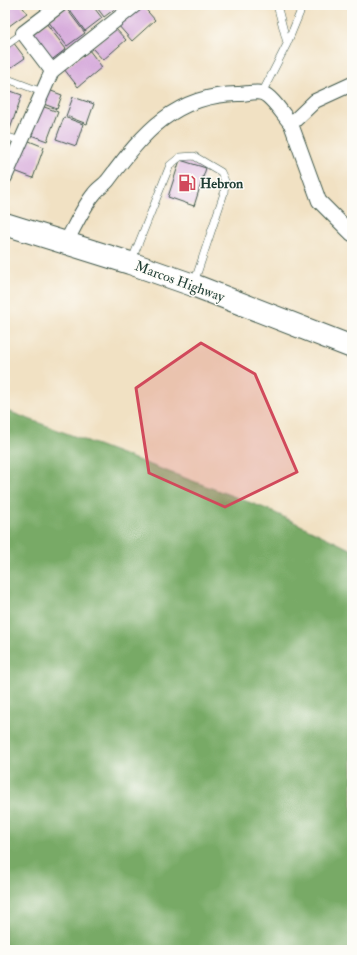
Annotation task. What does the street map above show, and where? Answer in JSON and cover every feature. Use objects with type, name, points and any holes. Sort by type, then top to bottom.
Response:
[{"type":"main road","name":"Marcos Highway","points":[[5,224],[65,244],[130,263],[193,285],[352,347]]},
{"type":"street","points":[[52,71],[23,33],[60,5]]},
{"type":"street","points":[[5,177],[52,71],[136,5]]},
{"type":"street","points":[[291,124],[315,101],[352,84]]},
{"type":"street","points":[[65,244],[94,194],[108,181],[144,136],[163,119],[184,106],[205,97],[224,94],[262,93],[273,102],[291,124],[319,201],[352,234]]},
{"type":"lane","points":[[277,5],[287,44]]},
{"type":"lane","points":[[262,93],[287,44],[303,5]]},
{"type":"lane","points":[[5,46],[23,33]]},
{"type":"lane","points":[[5,78],[42,92]]},
{"type":"lane","points":[[5,136],[21,141]]},
{"type":"lane","points":[[130,263],[170,165],[180,157],[194,156],[221,172],[225,181],[224,193],[193,285]]},
{"type":"highlighted area","points":[[201,343],[255,374],[297,472],[225,507],[149,473],[136,388]]},
{"type":"green space","points":[[5,410],[267,509],[352,550],[352,950],[5,950]]},
{"type":"building","points":[[6,5],[21,5],[27,13],[5,29]]},
{"type":"building","points":[[73,5],[92,5],[102,18],[85,31],[68,8]]},
{"type":"building","points":[[95,5],[120,5],[104,17]]},
{"type":"building","points":[[142,5],[155,20],[132,41],[118,25]]},
{"type":"building","points":[[66,8],[85,33],[67,46],[48,21]]},
{"type":"building","points":[[46,23],[66,49],[49,62],[29,35]]},
{"type":"building","points":[[115,28],[126,40],[103,60],[92,48]]},
{"type":"building","points":[[13,42],[25,58],[6,71],[5,47]]},
{"type":"building","points":[[89,50],[102,67],[78,87],[64,69]]},
{"type":"building","points":[[5,89],[22,95],[10,129],[5,127]]},
{"type":"building","points":[[46,89],[62,95],[57,109],[41,103]]},
{"type":"building","points":[[73,97],[94,104],[87,124],[66,116]]},
{"type":"building","points":[[39,105],[58,112],[47,141],[28,134]]},
{"type":"building","points":[[64,117],[83,124],[76,146],[56,139]]},
{"type":"building","points":[[24,139],[44,147],[33,178],[12,170]]},
{"type":"building","name":"Hebron","points":[[180,160],[206,168],[194,206],[168,197]]},
{"type":"place","name":"Hebron","points":[[187,183]]}]
